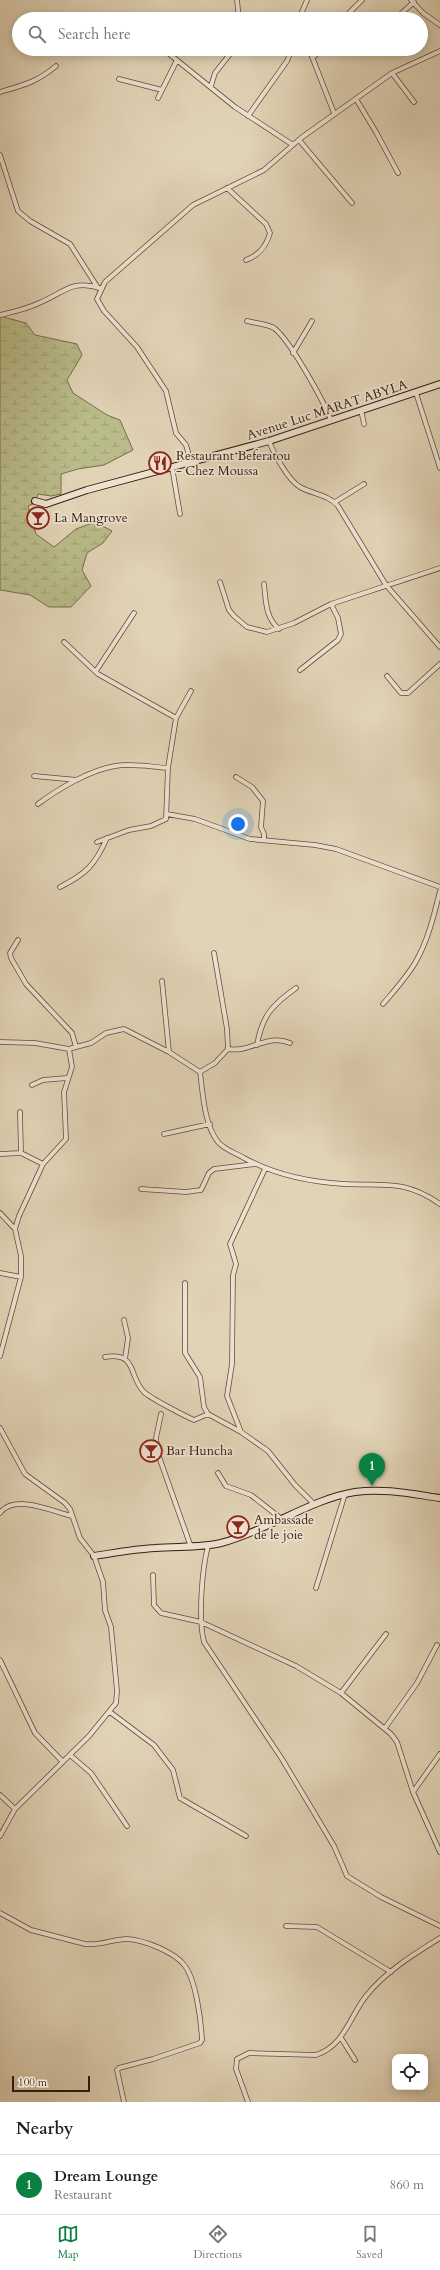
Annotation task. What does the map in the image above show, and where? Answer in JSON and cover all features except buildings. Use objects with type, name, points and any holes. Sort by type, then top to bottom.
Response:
[{"type":"street","points":[[237,0],[238,12]]},
{"type":"street","points":[[302,12],[307,0]]},
{"type":"street","points":[[350,12],[362,0]]},
{"type":"street","points":[[402,12],[413,1],[422,12]]},
{"type":"street","points":[[428,17],[440,25]]},
{"type":"street","points":[[428,56],[440,50]]},
{"type":"street","points":[[172,56],[248,116],[293,145]]},
{"type":"street","points":[[211,86],[215,73],[228,56]]},
{"type":"street","points":[[248,116],[289,56]]},
{"type":"street","points":[[191,462],[186,445],[176,433],[166,390],[138,348],[104,311],[97,299],[100,288],[193,205],[264,170],[298,140],[334,113],[392,73],[427,56]]},
{"type":"street","points":[[313,58],[334,113]]},
{"type":"street","points":[[158,98],[177,60]]},
{"type":"street","points":[[0,92],[29,84],[42,78],[56,66]]},
{"type":"street","points":[[392,73],[414,102]]},
{"type":"street","points":[[119,79],[162,90]]},
{"type":"street","points":[[356,99],[398,173]]},
{"type":"street","points":[[298,140],[352,203]]},
{"type":"street","points":[[0,155],[18,211],[30,221],[70,244],[100,288]]},
{"type":"street","points":[[227,188],[266,224],[270,233],[264,248],[256,257],[246,260]]},
{"type":"street","points":[[0,315],[34,306],[73,286],[86,284],[100,288]]},
{"type":"street","points":[[247,321],[274,328],[288,343],[308,375],[331,420]]},
{"type":"street","points":[[293,353],[312,321]]},
{"type":"street","name":"Avenue Luc MARAT ABYLA","points":[[36,501],[46,504],[87,490],[269,441],[440,384]]},
{"type":"street","points":[[416,392],[440,468]]},
{"type":"street","points":[[361,410],[364,424]]},
{"type":"street","points":[[269,441],[277,457],[295,483],[335,502],[386,585],[440,647]]},
{"type":"street","points":[[172,467],[180,514]]},
{"type":"street","points":[[335,502],[364,484]]},
{"type":"street","points":[[220,582],[229,610],[234,616],[247,627],[267,632],[294,624],[330,604],[440,568]]},
{"type":"street","points":[[264,584],[266,609],[273,624],[278,629]]},
{"type":"street","points":[[300,670],[332,645],[341,634],[338,618],[330,604]]},
{"type":"street","points":[[96,671],[134,613]]},
{"type":"street","points":[[64,642],[98,674],[176,718]]},
{"type":"street","points":[[387,676],[401,693],[408,693],[440,664]]},
{"type":"street","points":[[97,842],[160,823],[166,819],[168,768],[176,718],[191,692]]},
{"type":"street","points":[[38,804],[61,788],[116,765],[168,768]]},
{"type":"street","points":[[34,776],[78,780]]},
{"type":"street","points":[[236,777],[252,787],[264,801],[261,827],[264,834],[264,840]]},
{"type":"street","points":[[167,814],[195,819],[234,835],[336,849],[440,887]]},
{"type":"street","points":[[60,887],[83,874],[91,867],[99,856],[107,838]]},
{"type":"street","points":[[383,1004],[402,982],[416,962],[432,921],[440,891]]},
{"type":"street","points":[[18,940],[10,953],[11,958],[26,984],[72,1033],[76,1047]]},
{"type":"street","points":[[200,1072],[215,1063],[228,1049],[227,1029],[214,953]]},
{"type":"street","points":[[162,982],[169,1052]]},
{"type":"street","points":[[257,1045],[264,1019],[270,1010],[296,988]]},
{"type":"street","points":[[0,1042],[35,1043],[68,1049],[91,1043],[106,1033],[124,1029],[169,1052],[200,1072],[210,1124],[219,1142],[228,1150],[265,1169],[317,1181],[400,1185],[422,1193],[440,1204]]},
{"type":"street","points":[[228,1049],[237,1051],[271,1039],[284,1040],[290,1043]]},
{"type":"street","points":[[0,1356],[21,1277],[21,1256],[16,1229],[19,1216],[44,1164],[66,1139],[64,1092],[67,1078],[72,1067],[68,1049]]},
{"type":"street","points":[[32,1085],[43,1080],[67,1078]]},
{"type":"street","points":[[20,1112],[21,1153]]},
{"type":"street","points":[[164,1134],[210,1124]]},
{"type":"street","points":[[0,1154],[21,1153],[44,1164]]},
{"type":"street","points":[[141,1189],[186,1192],[201,1190],[209,1173],[214,1169],[255,1164]]},
{"type":"street","points":[[241,1432],[227,1396],[232,1364],[233,1275],[236,1264],[230,1244],[265,1169]]},
{"type":"street","points":[[0,1213],[16,1229]]},
{"type":"street","points":[[0,1273],[21,1277]]},
{"type":"street","points":[[185,1283],[185,1353],[200,1377],[204,1407],[208,1414],[241,1432],[268,1452],[295,1485],[315,1505]]},
{"type":"street","points":[[124,1320],[128,1338],[125,1359]]},
{"type":"street","points":[[105,1357],[117,1355],[125,1359],[130,1365],[140,1386],[150,1397],[194,1420],[208,1414]]},
{"type":"street","points":[[161,1414],[156,1438],[158,1454],[191,1547]]},
{"type":"street","points":[[0,1428],[21,1470],[70,1508],[80,1538],[94,1556],[103,1582],[105,1610],[111,1627],[117,1691],[116,1703],[110,1712],[70,1755],[15,1809],[0,1836]]},
{"type":"street","points":[[218,1473],[226,1486],[251,1495],[283,1520]]},
{"type":"street","points":[[94,1556],[154,1548],[208,1546],[240,1537],[345,1494],[364,1491],[391,1490],[440,1498]]},
{"type":"street","points":[[316,1588],[345,1494]]},
{"type":"street","points":[[0,1513],[3,1509],[9,1507],[41,1505],[72,1516]]},
{"type":"street","points":[[208,1546],[205,1558],[201,1622],[204,1642],[286,1766],[334,1846],[347,1876],[381,1897],[440,1926]]},
{"type":"street","points":[[153,1575],[154,1605],[161,1613],[201,1622],[296,1666],[342,1693],[385,1728],[397,1742],[413,1792],[440,1852]]},
{"type":"street","points":[[342,1693],[386,1634]]},
{"type":"street","points":[[385,1728],[417,1683],[437,1646]]},
{"type":"street","points":[[0,1660],[35,1733],[62,1762]]},
{"type":"street","points":[[110,1712],[154,1745],[173,1770],[180,1798],[246,1836]]},
{"type":"street","points":[[413,1792],[440,1754]]},
{"type":"street","points":[[70,1755],[91,1773],[127,1826]]},
{"type":"street","points":[[0,1795],[15,1809]]},
{"type":"street","points":[[0,1913],[31,1930],[85,1944],[93,1945],[128,1939],[139,1941],[160,1948],[184,1964],[192,1981],[202,2040],[200,2043],[180,2050],[119,2068],[118,2078],[124,2102]]},
{"type":"street","points":[[286,1926],[316,1928],[391,1972]]},
{"type":"street","points":[[248,2102],[236,2069],[237,2059],[242,2055],[259,2053],[316,2055],[331,2048],[341,2038],[366,1997],[391,1972],[420,1950],[440,1938]]},
{"type":"street","points":[[341,2038],[355,2060]]},
{"type":"green space","points":[[0,316],[26,323],[35,335],[77,344],[82,355],[67,380],[73,393],[107,415],[120,420],[133,450],[104,465],[78,469],[61,474],[61,494],[51,496],[38,494],[35,503],[28,506],[36,534],[54,547],[76,529],[95,522],[112,531],[103,543],[87,553],[82,570],[91,586],[71,607],[49,607],[30,595],[0,590]]},
{"type":"place","name":"Restaurant Beferatou - Chez Moussa","points":[[160,463]]},
{"type":"place","name":"La Mangrove","points":[[38,518]]},
{"type":"place","name":"Bar Huncha","points":[[151,1451]]},
{"type":"place","name":"Dream Lounge","points":[[372,1486]]},
{"type":"place","name":"Ambassade de le joie","points":[[238,1527]]}]
